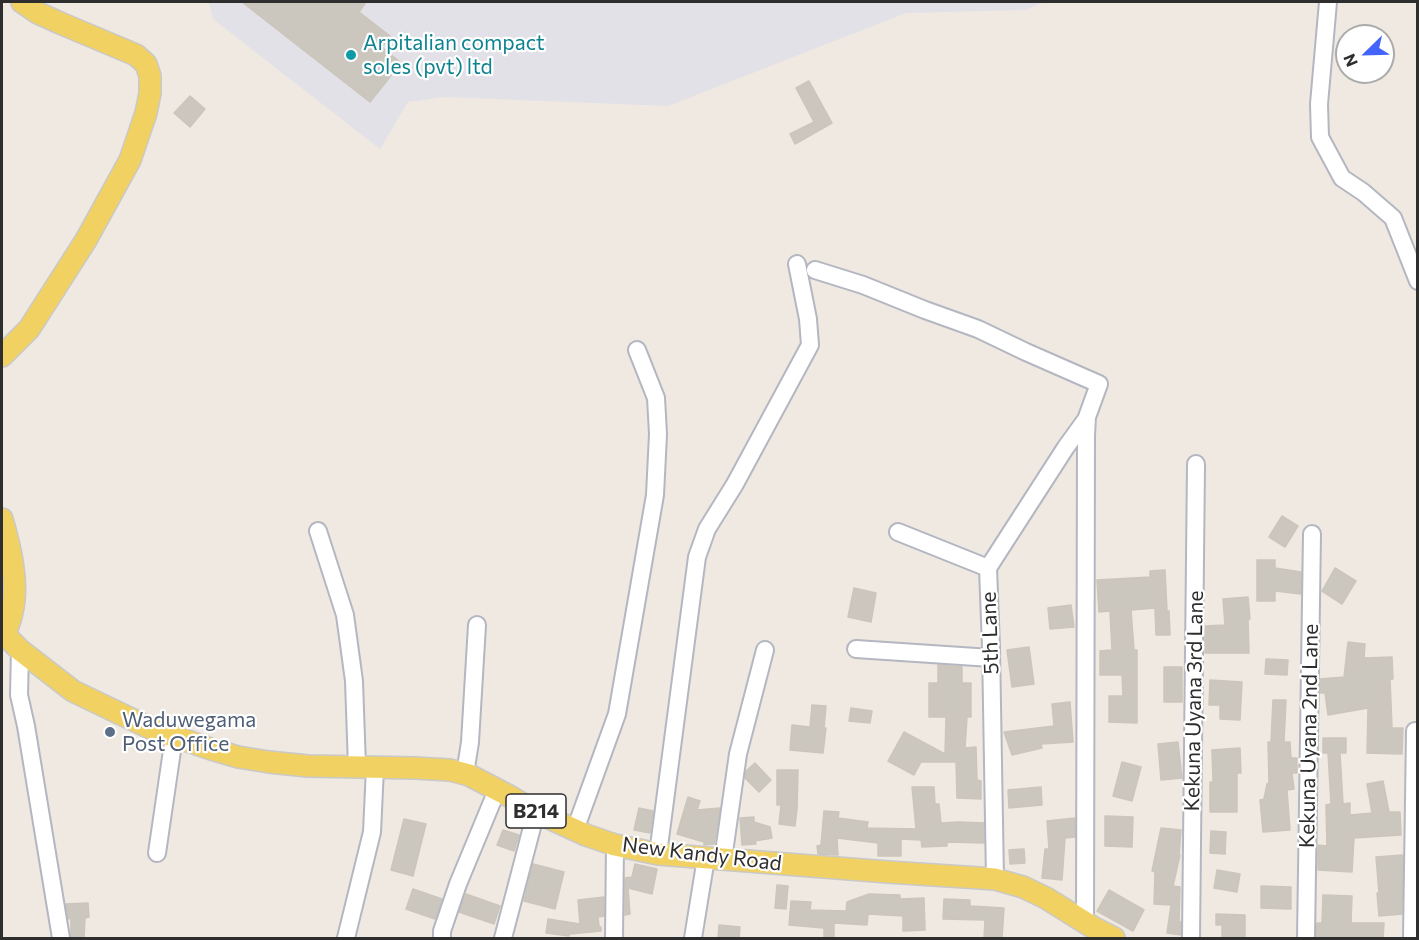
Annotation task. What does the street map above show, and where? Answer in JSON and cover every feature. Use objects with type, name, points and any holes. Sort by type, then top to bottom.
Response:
[{"type":"main road","points":[[2,356],[29,328],[86,240],[130,160],[146,113],[150,93],[150,76],[146,64],[136,55],[60,23],[22,2]]},
{"type":"main road","points":[[2,519],[12,556],[14,587],[13,611],[3,633]]},
{"type":"main road","name":"New Kandy Road","points":[[3,633],[20,650],[73,691],[150,728],[238,757],[308,766],[450,770],[465,774],[575,830],[615,845],[658,854],[994,879],[1023,887],[1046,898],[1114,939]]},
{"type":"street","points":[[1328,2],[1319,104],[1320,137],[1342,178],[1363,192],[1393,218],[1418,281]]},
{"type":"street","points":[[658,854],[697,557],[707,529],[735,484],[810,345],[808,320],[797,264]]},
{"type":"street","points":[[815,270],[863,285],[978,329],[1099,384],[1087,417],[1086,447],[1084,922]]},
{"type":"street","points":[[575,830],[617,714],[655,495],[658,434],[656,398],[637,350]]},
{"type":"street","name":"5th Lane","points":[[994,879],[988,568],[1087,417]]},
{"type":"street","name":"Kekuna Uyana 3rd Lane","points":[[1191,939],[1196,464]]},
{"type":"street","points":[[318,531],[345,615],[366,768],[372,832],[346,939]]},
{"type":"street","points":[[898,532],[988,568]]},
{"type":"street","name":"Kekuna Uyana 2nd Lane","points":[[1306,939],[1312,534]]},
{"type":"street","points":[[465,774],[470,742],[477,625]]},
{"type":"street","points":[[856,649],[991,658]]},
{"type":"street","points":[[20,650],[19,695],[61,939]]},
{"type":"street","points":[[693,939],[765,650]]},
{"type":"street","points":[[1412,939],[1415,731]]},
{"type":"street","points":[[157,853],[174,737]]},
{"type":"street","points":[[442,939],[442,931],[458,884],[497,790]]},
{"type":"street","points":[[503,939],[536,812]]},
{"type":"street","points":[[614,939],[615,845]]},
{"type":"shaded area","points":[[209,2],[1044,2],[1026,10],[906,13],[668,106],[444,97],[408,102],[380,149],[213,19]]},
{"type":"building","name":"Arpitalian compact soles (pvt) ltd","points":[[242,2],[366,2],[359,12],[390,36],[382,47],[401,63],[370,102]]},
{"type":"building","points":[[809,81],[832,123],[795,144],[790,134],[814,122],[796,88]]},
{"type":"building","points":[[190,96],[205,109],[190,127],[174,113]]},
{"type":"building","points":[[1282,516],[1298,526],[1285,547],[1269,537]]},
{"type":"building","points":[[1257,560],[1275,560],[1275,568],[1301,572],[1301,594],[1275,591],[1275,601],[1257,601]]},
{"type":"building","points":[[1335,568],[1356,581],[1342,604],[1322,591]]},
{"type":"building","points":[[1165,570],[1170,635],[1156,635],[1155,608],[1131,610],[1134,650],[1137,650],[1137,723],[1109,722],[1109,696],[1123,696],[1122,675],[1100,675],[1100,651],[1112,650],[1110,611],[1099,612],[1097,580],[1150,577],[1150,571]]},
{"type":"building","points":[[854,588],[876,593],[871,622],[848,617]]},
{"type":"building","points":[[1248,597],[1249,653],[1205,653],[1205,626],[1225,625],[1223,599]]},
{"type":"building","points":[[1071,605],[1074,627],[1050,629],[1048,608]]},
{"type":"building","points":[[1348,642],[1365,644],[1364,658],[1392,657],[1393,679],[1390,679],[1392,728],[1403,728],[1402,754],[1367,753],[1368,708],[1328,715],[1325,693],[1320,693],[1320,679],[1344,677]]},
{"type":"building","points":[[1029,647],[1034,684],[1012,687],[1007,650]]},
{"type":"building","points":[[1266,659],[1288,660],[1287,675],[1265,674]]},
{"type":"building","points":[[938,665],[962,667],[962,683],[971,683],[971,717],[967,717],[965,748],[976,747],[977,780],[981,781],[981,799],[957,798],[956,762],[921,762],[914,775],[888,761],[904,732],[945,754],[946,717],[929,717],[929,683],[938,683]]},
{"type":"building","points":[[1164,667],[1182,667],[1182,702],[1164,702]]},
{"type":"building","points":[[1210,680],[1242,682],[1240,720],[1220,719],[1220,705],[1209,705]]},
{"type":"building","points":[[1273,700],[1286,700],[1284,742],[1290,742],[1291,758],[1297,758],[1297,773],[1292,773],[1294,789],[1287,790],[1290,830],[1263,832],[1260,800],[1264,799],[1269,783],[1268,742],[1271,742]]},
{"type":"building","points":[[1070,702],[1073,742],[1041,744],[1042,748],[1012,755],[1004,732],[1054,726],[1052,704]]},
{"type":"building","points":[[812,705],[826,706],[823,753],[790,750],[792,725],[810,727]]},
{"type":"building","points":[[851,708],[872,711],[870,723],[849,721]]},
{"type":"building","points":[[1323,738],[1346,738],[1346,753],[1340,753],[1343,804],[1350,803],[1350,815],[1372,813],[1367,784],[1383,781],[1389,812],[1400,812],[1401,835],[1354,838],[1352,872],[1318,870],[1318,845],[1327,846],[1326,805],[1331,804],[1328,753],[1323,753]]},
{"type":"building","points":[[1178,742],[1182,778],[1161,780],[1158,744]]},
{"type":"building","points":[[1240,748],[1241,773],[1237,773],[1237,812],[1210,812],[1210,782],[1213,782],[1212,750]]},
{"type":"building","points":[[1122,762],[1141,767],[1132,801],[1113,796]]},
{"type":"building","points":[[755,763],[771,780],[759,792],[745,778],[746,771]]},
{"type":"building","points":[[777,770],[798,770],[795,826],[779,824],[781,805],[777,805]]},
{"type":"building","points":[[912,787],[934,787],[935,804],[939,804],[941,823],[984,823],[984,843],[947,842],[947,846],[922,847],[921,840],[901,839],[901,856],[878,856],[878,843],[837,838],[838,855],[818,854],[817,846],[821,845],[824,811],[839,812],[838,818],[868,822],[867,828],[916,829]]},
{"type":"building","points":[[1041,787],[1042,805],[1009,808],[1008,790]]},
{"type":"building","points":[[688,797],[700,801],[697,810],[720,808],[714,844],[704,845],[704,842],[677,834]]},
{"type":"building","points":[[639,808],[653,811],[650,833],[634,830]]},
{"type":"building","points":[[1105,816],[1133,817],[1132,847],[1105,846]]},
{"type":"building","points":[[754,817],[754,822],[770,827],[772,838],[755,841],[756,844],[742,845],[740,818]]},
{"type":"building","points":[[1075,818],[1075,837],[1065,838],[1062,880],[1042,878],[1045,849],[1049,849],[1047,821]]},
{"type":"building","points":[[404,819],[426,824],[413,876],[391,870]]},
{"type":"building","points":[[1161,828],[1181,830],[1180,855],[1173,886],[1180,887],[1181,935],[1167,933],[1171,905],[1154,904],[1155,872],[1152,871]]},
{"type":"building","points":[[503,830],[519,835],[514,851],[497,845]]},
{"type":"building","points":[[1211,831],[1226,832],[1225,854],[1210,853]]},
{"type":"building","points":[[1024,849],[1025,863],[1010,864],[1009,850]]},
{"type":"building","points":[[1403,855],[1402,914],[1379,916],[1376,857]]},
{"type":"building","points":[[533,864],[564,872],[555,909],[524,901]]},
{"type":"building","points":[[635,864],[657,869],[652,894],[628,888],[630,914],[625,915],[625,878],[632,877]]},
{"type":"building","points":[[1217,870],[1240,874],[1237,892],[1214,888]]},
{"type":"building","points":[[777,885],[788,886],[786,909],[775,908]]},
{"type":"building","points":[[1261,886],[1291,887],[1291,909],[1261,908]]},
{"type":"building","points":[[413,889],[442,899],[435,919],[406,909]]},
{"type":"building","points":[[1109,890],[1144,910],[1133,931],[1097,911]]},
{"type":"building","points":[[466,894],[500,906],[494,924],[459,912]]},
{"type":"building","points":[[869,894],[900,895],[900,899],[924,898],[925,930],[903,931],[903,916],[868,914],[867,925],[834,923],[834,939],[824,938],[824,928],[789,925],[791,901],[811,902],[810,910],[846,911],[847,902]]},
{"type":"building","points":[[1323,895],[1352,896],[1351,923],[1384,923],[1383,939],[1316,939],[1317,923],[1322,923]]},
{"type":"building","points":[[604,897],[604,916],[598,917],[601,931],[570,934],[569,936],[546,933],[548,919],[580,924],[578,900]]},
{"type":"building","points":[[944,899],[970,900],[970,906],[1004,908],[1002,939],[984,939],[985,920],[943,919]]},
{"type":"building","points":[[88,903],[89,917],[85,918],[84,939],[71,939],[71,918],[68,919],[66,904]]},
{"type":"building","points":[[1216,914],[1245,915],[1245,939],[1222,939],[1222,925],[1216,925]]},
{"type":"building","points":[[719,925],[740,927],[739,939],[718,939]]},
{"type":"place","name":"Arpitalian compact soles (pvt) ltd","points":[[351,55]]},
{"type":"place","name":"Waduwegama Post Office","points":[[110,732]]}]
